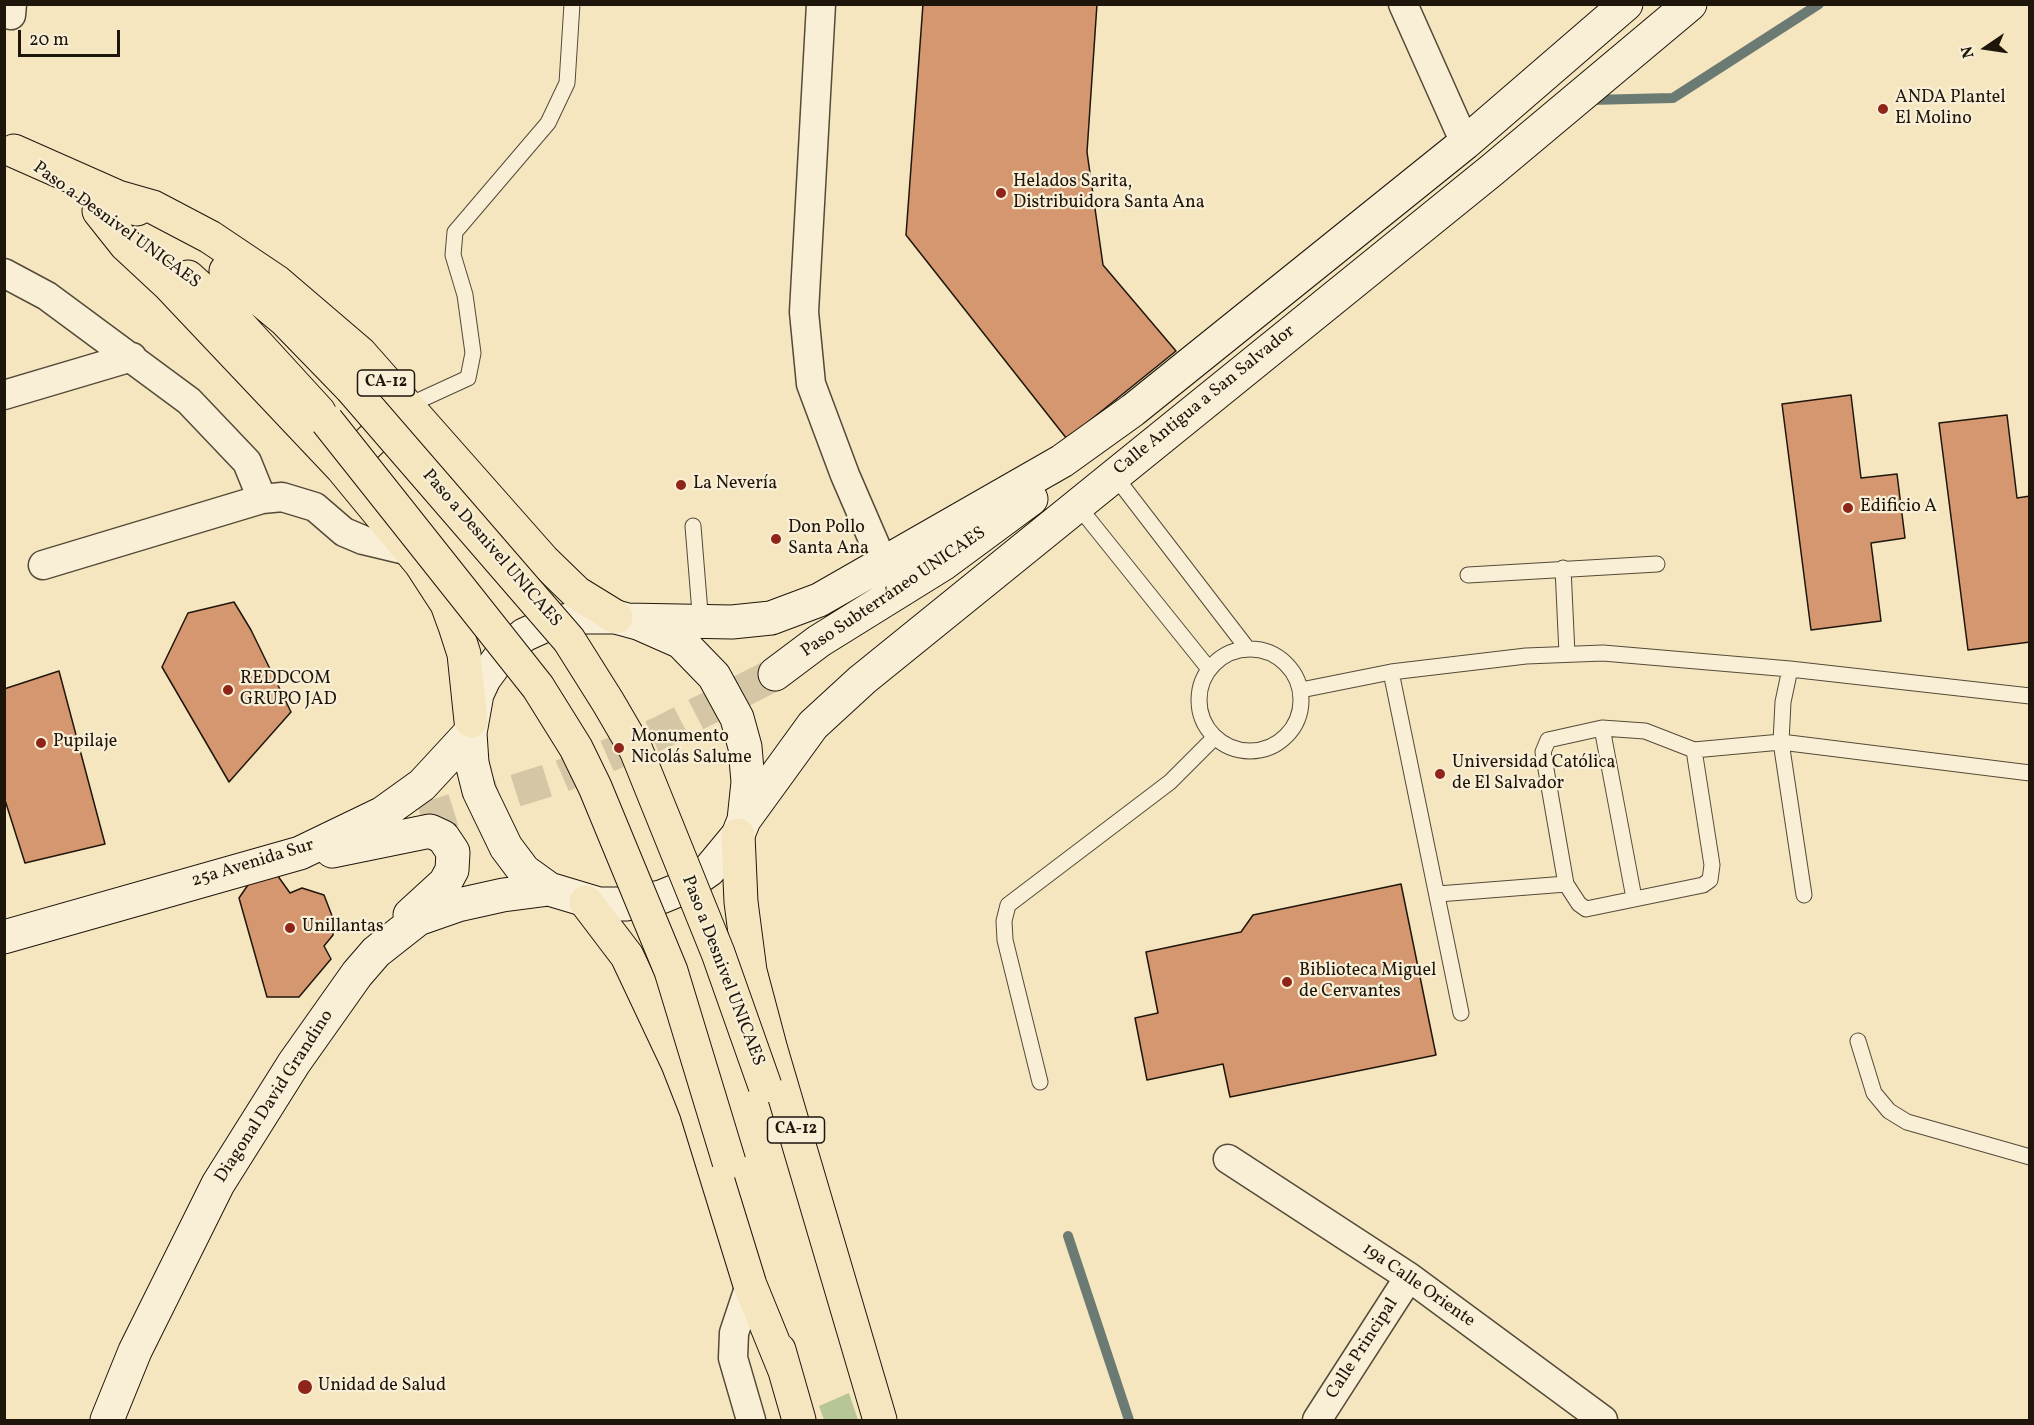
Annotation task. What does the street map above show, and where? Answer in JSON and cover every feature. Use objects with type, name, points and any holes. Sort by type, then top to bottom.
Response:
[{"type":"highway","name":"CA-12","points":[[109,204],[153,207],[210,237],[276,282],[360,353],[543,560],[577,593],[621,619]]},
{"type":"highway","points":[[109,204],[126,244],[169,285],[342,468],[409,551],[447,604],[464,654],[470,727]]},
{"type":"highway","name":"Paso a Desnivel UNICAES","points":[[109,204],[164,225],[243,283],[292,327],[351,388],[569,640],[636,750],[718,953],[880,1420]]},
{"type":"highway","name":"Paso a Desnivel UNICAES","points":[[109,204],[233,318],[327,421],[538,687],[576,748],[595,787],[671,971],[729,1162],[784,1371]]},
{"type":"highway","points":[[342,468],[407,406]]},
{"type":"highway","name":"CA-12","points":[[741,827],[741,902],[750,971],[880,1420]]},
{"type":"highway","points":[[586,902],[627,956],[678,1064],[696,1110],[750,1286],[784,1371],[800,1420]]},
{"type":"main road","name":"Calle Antigua a San Salvador","points":[[549,889],[586,902],[626,904],[672,894],[709,870],[813,725],[862,680],[1483,177],[1660,17],[1690,4]]},
{"type":"main road","name":"Calle Antigua a San Salvador","points":[[470,727],[484,679],[515,641],[557,621],[581,617],[732,622],[771,618],[819,600],[1062,461],[1134,410],[1465,143],[1624,5]]},
{"type":"main road","name":"Paso Subterráneo UNICAES","points":[[775,674],[819,641],[943,564],[1031,500],[1062,461]]},
{"type":"main road","points":[[621,619],[671,637],[699,657],[727,696],[740,729],[748,782],[741,827]]},
{"type":"main road","points":[[470,727],[477,784],[495,828],[524,870],[549,889]]},
{"type":"main road","name":"25a Avenida Sur","points":[[4,937],[300,853],[383,813],[422,785],[470,727]]},
{"type":"main road","points":[[300,853],[422,820]]},
{"type":"main road","points":[[264,863],[430,831],[443,837],[453,852],[452,870],[446,883],[398,924],[357,974]]},
{"type":"main road","name":"Diagonal David Grandino","points":[[107,1420],[135,1351],[218,1184],[294,1063],[357,974],[376,952],[418,919],[492,897],[549,889]]},
{"type":"street","points":[[821,4],[804,312],[811,384],[845,475],[884,563]]},
{"type":"street","points":[[1404,4],[1465,143]]},
{"type":"street","points":[[4,273],[47,296],[189,401],[247,462],[262,499]]},
{"type":"street","points":[[4,395],[132,357]]},
{"type":"street","points":[[43,565],[262,499],[282,497],[315,507],[344,532],[363,540],[409,551]]},
{"type":"street","name":"19a Calle Oriente","points":[[1228,1159],[1409,1277],[1603,1420]]},
{"type":"street","name":"Calle Principal","points":[[1317,1420],[1409,1277]]},
{"type":"street","points":[[750,1286],[735,1333],[733,1358],[751,1420]]},
{"type":"lane","points":[[407,406],[468,378],[473,353],[465,295],[453,255],[455,232],[548,123],[567,83],[572,4]]},
{"type":"lane","points":[[1114,475],[1246,648]]},
{"type":"lane","points":[[1078,506],[1209,669]]},
{"type":"lane","points":[[693,526],[701,621],[699,657]]},
{"type":"lane","points":[[1468,575],[1657,564]]},
{"type":"lane","points":[[1563,568],[1567,654]]},
{"type":"lane","points":[[1246,648],[1261,649],[1275,655],[1296,675],[1301,690],[1302,704],[1299,718],[1292,731],[1269,749],[1255,752],[1240,751],[1215,737],[1206,726],[1199,697],[1202,682],[1209,669],[1219,658],[1246,648]]},
{"type":"lane","points":[[1301,690],[1391,672],[1567,654],[1603,653],[1790,669],[2030,696]]},
{"type":"lane","points":[[1790,669],[1783,702],[1781,742],[1804,895]]},
{"type":"lane","points":[[1391,672],[1461,1013]]},
{"type":"lane","points":[[1694,750],[1712,875],[1703,885],[1586,909],[1574,898],[1566,884],[1543,752],[1548,740],[1602,728],[1645,731],[1694,750],[1781,742],[2030,773]]},
{"type":"lane","points":[[1602,728],[1634,898]]},
{"type":"lane","points":[[1040,1082],[1005,940],[1004,921],[1008,905],[1170,782],[1215,737]]},
{"type":"lane","points":[[1438,894],[1566,884]]},
{"type":"lane","points":[[1858,1041],[1874,1093],[1889,1111],[1907,1122],[2030,1157]]},
{"type":"green space","points":[[849,1393],[858,1420],[824,1420],[819,1406]]},
{"type":"building","name":"Helados Sarita, Distribuidora Santa Ana","points":[[923,4],[1097,4],[1087,152],[1103,265],[1176,351],[1067,439],[906,235]]},
{"type":"building","name":"Edificio A","points":[[1851,395],[1861,478],[1897,474],[1905,538],[1871,543],[1881,621],[1811,630],[1782,404]]},
{"type":"building","points":[[2007,415],[2017,498],[2030,496],[2030,642],[1968,650],[1939,423]]},
{"type":"building","name":"REDDCOM GRUPO JAD","points":[[234,602],[251,630],[291,712],[229,782],[162,667],[188,613]]},
{"type":"building","name":"Pupilaje","points":[[59,671],[105,844],[25,863],[4,797],[4,689]]},
{"type":"building","name":"Unillantas","points":[[275,872],[290,893],[302,888],[324,895],[334,921],[333,935],[324,946],[331,959],[299,997],[267,997],[239,898],[252,879]]},
{"type":"building","name":"Biblioteca Miguel de Cervantes","points":[[1401,884],[1436,1055],[1230,1097],[1223,1064],[1147,1080],[1135,1018],[1158,1013],[1146,952],[1241,932],[1253,915]]},
{"type":"waterway","points":[[1589,100],[1673,98],[1819,4]]},
{"type":"waterway","points":[[1068,1236],[1129,1420]]},
{"type":"tunnel","points":[[422,820],[562,776],[662,732],[775,674]]},
{"type":"place","name":"ANDA Plantel El Molino","points":[[1883,109]]},
{"type":"place","name":"Helados Sarita, Distribuidora Santa Ana","points":[[1001,193]]},
{"type":"place","name":"La Nevería","points":[[681,485]]},
{"type":"place","name":"Edificio A","points":[[1848,508]]},
{"type":"place","name":"Don Pollo Santa Ana","points":[[776,539]]},
{"type":"place","name":"REDDCOM GRUPO JAD","points":[[228,690]]},
{"type":"place","name":"Pupilaje","points":[[41,743]]},
{"type":"place","name":"Monumento Nicolás Salume","points":[[619,748]]},
{"type":"place","name":"Universidad Católica de El Salvador","points":[[1440,774]]},
{"type":"place","name":"Unillantas","points":[[290,928]]},
{"type":"place","name":"Biblioteca Miguel de Cervantes","points":[[1287,982]]},
{"type":"place","name":"Unidad de Salud","points":[[305,1387]]}]
